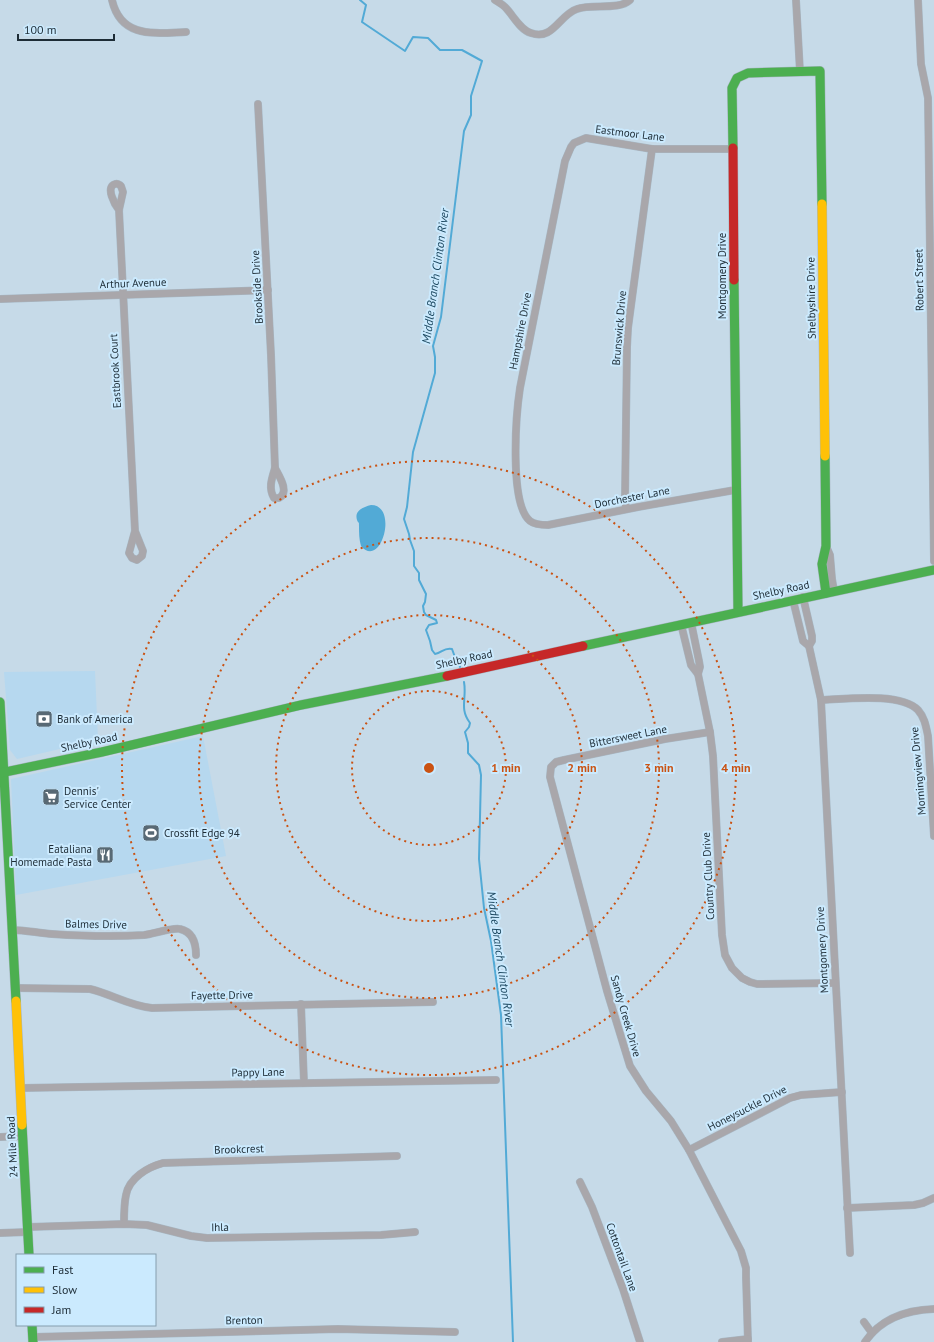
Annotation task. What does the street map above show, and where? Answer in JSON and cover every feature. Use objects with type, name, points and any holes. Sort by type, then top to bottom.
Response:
[{"type":"street","points":[[112,0],[116,13],[121,20],[136,30],[148,33],[186,32]]},
{"type":"street","points":[[495,0],[504,6],[526,31],[538,35],[548,33],[572,11],[589,6],[624,4],[630,0]]},
{"type":"street","points":[[796,0],[800,72]]},
{"type":"street","name":"Robert Street","points":[[918,0],[920,56],[928,98],[934,561]]},
{"type":"street","name":"Shelbyshire Drive","points":[[800,72],[820,71],[826,546],[822,564],[830,592]]},
{"type":"street","name":"Montgomery Drive","points":[[738,611],[735,490],[732,88],[736,78],[748,73],[800,72]]},
{"type":"street","name":"Brookside Drive","points":[[258,104],[272,355],[275,468]]},
{"type":"street","name":"Eastmoor Lane","points":[[574,143],[586,138],[652,149],[733,149]]},
{"type":"street","name":"Hampshire Drive","points":[[534,524],[525,516],[519,492],[516,447],[518,404],[565,161],[568,152],[574,143]]},
{"type":"street","name":"Brunswick Drive","points":[[626,509],[626,370],[628,334],[652,149]]},
{"type":"street","name":"Eastbrook Court","points":[[119,210],[135,531]]},
{"type":"street","name":"Arthur Avenue","points":[[0,299],[268,290]]},
{"type":"street","name":"Dorchester Lane","points":[[534,524],[548,525],[626,509],[735,490]]},
{"type":"street","name":"Shelby Road","points":[[2,773],[102,752],[301,705],[445,676],[738,611],[934,570]]},
{"type":"street","name":"Montgomery Drive","points":[[803,597],[812,636],[812,641],[809,646]]},
{"type":"street","name":"Montgomery Drive","points":[[793,600],[803,641],[809,646],[821,700],[850,1253]]},
{"type":"street","name":"Country Club Drive","points":[[691,622],[700,667],[698,674]]},
{"type":"street","name":"Country Club Drive","points":[[681,624],[691,665],[698,674],[710,732],[713,756],[722,935],[723,947],[728,961],[737,974],[750,982],[757,984],[836,983]]},
{"type":"street","name":"Morningview Drive","points":[[821,700],[893,699],[908,703],[921,713],[925,722],[928,736],[934,836]]},
{"type":"street","name":"24 Mile Road","points":[[0,702],[2,773],[21,1088],[29,1254]]},
{"type":"street","name":"Bittersweet Lane","points":[[551,767],[556,762],[564,760],[665,739],[710,732]]},
{"type":"street","name":"Sandy Creek Drive","points":[[551,767],[550,777],[625,1055],[635,1076],[671,1120],[689,1150],[738,1244],[744,1259],[746,1277],[748,1340]]},
{"type":"street","name":"Balmes Drive","points":[[12,930],[51,934],[118,936],[149,934],[179,928],[191,935],[194,941],[196,955]]},
{"type":"street","name":"Fayette Drive","points":[[15,988],[90,989],[101,991],[136,1006],[152,1008],[433,1002]]},
{"type":"street","points":[[301,1004],[304,1083]]},
{"type":"street","name":"Pappy Lane","points":[[21,1088],[496,1080]]},
{"type":"street","name":"Honeysuckle Drive","points":[[689,1150],[790,1098],[801,1095],[842,1092]]},
{"type":"street","points":[[0,1137],[23,1136]]},
{"type":"street","name":"Brookcrest","points":[[124,1224],[125,1200],[130,1185],[141,1173],[163,1163],[397,1156]]},
{"type":"street","name":"Cottontail Lane","points":[[580,1182],[592,1207],[623,1289],[640,1342]]},
{"type":"street","points":[[847,1208],[908,1206],[923,1203],[934,1198]]},
{"type":"street","name":"Ihla","points":[[0,1233],[124,1224],[147,1225],[191,1236],[207,1238],[382,1235],[415,1232]]},
{"type":"street","points":[[865,1342],[878,1327],[904,1313],[934,1309]]},
{"type":"street","points":[[864,1322],[872,1333]]},
{"type":"street","points":[[32,1326],[33,1340]]},
{"type":"street","name":"Brenton","points":[[33,1340],[338,1329],[456,1332]]},
{"type":"street","points":[[722,1342],[748,1340]]},
{"type":"shaded area","points":[[95,671],[98,740],[17,759],[10,750],[4,672]]},
{"type":"shaded area","points":[[203,736],[226,856],[16,895],[11,779]]},
{"type":"water","points":[[371,505],[379,508],[384,515],[385,524],[384,534],[380,544],[375,550],[368,551],[361,546],[359,523],[356,517],[358,511]]},
{"type":"waterway","name":"Middle Branch Clinton River","points":[[360,0],[366,5],[362,22],[405,51],[413,37],[428,38],[440,50],[462,50],[482,61],[471,96],[471,115],[464,131],[441,317],[433,346],[435,373],[413,452],[407,507],[404,519],[414,551],[414,566],[419,573],[419,580],[426,594],[423,606],[424,612],[426,615],[436,620],[437,623],[429,625],[426,630],[432,650],[435,654],[445,649],[452,649],[460,667]]},
{"type":"waterway","name":"Middle Branch Clinton River","points":[[464,682],[464,708],[470,723],[465,732],[468,743],[468,753],[479,765],[481,775],[479,859],[484,908],[491,941],[501,1015],[513,1342]]},
{"type":"traffic: fast","points":[[733,148],[732,88],[737,78],[748,73],[820,71],[822,204]]},
{"type":"traffic: fast","points":[[734,280],[738,611]]},
{"type":"traffic: fast","points":[[825,456],[826,546],[822,564],[826,593]]},
{"type":"traffic: fast","points":[[583,646],[934,570]]},
{"type":"traffic: fast","points":[[0,773],[102,752],[301,705],[447,676]]},
{"type":"traffic: fast","points":[[0,702],[16,1001]]},
{"type":"traffic: fast","points":[[22,1125],[29,1254]]},
{"type":"traffic: fast","points":[[32,1326],[33,1342]]},
{"type":"traffic: slow","points":[[822,204],[825,456]]},
{"type":"traffic: slow","points":[[16,1001],[22,1125]]},
{"type":"traffic: jam","points":[[733,148],[734,280]]},
{"type":"traffic: jam","points":[[447,676],[583,646]]},
{"type":"place","name":"Bank of America","points":[[44,719]]},
{"type":"place","name":"Dennis' Service Center","points":[[51,797]]},
{"type":"place","name":"Crossfit Edge 94","points":[[151,833]]},
{"type":"place","name":"Eataliana Homemade Pasta","points":[[105,855]]}]
